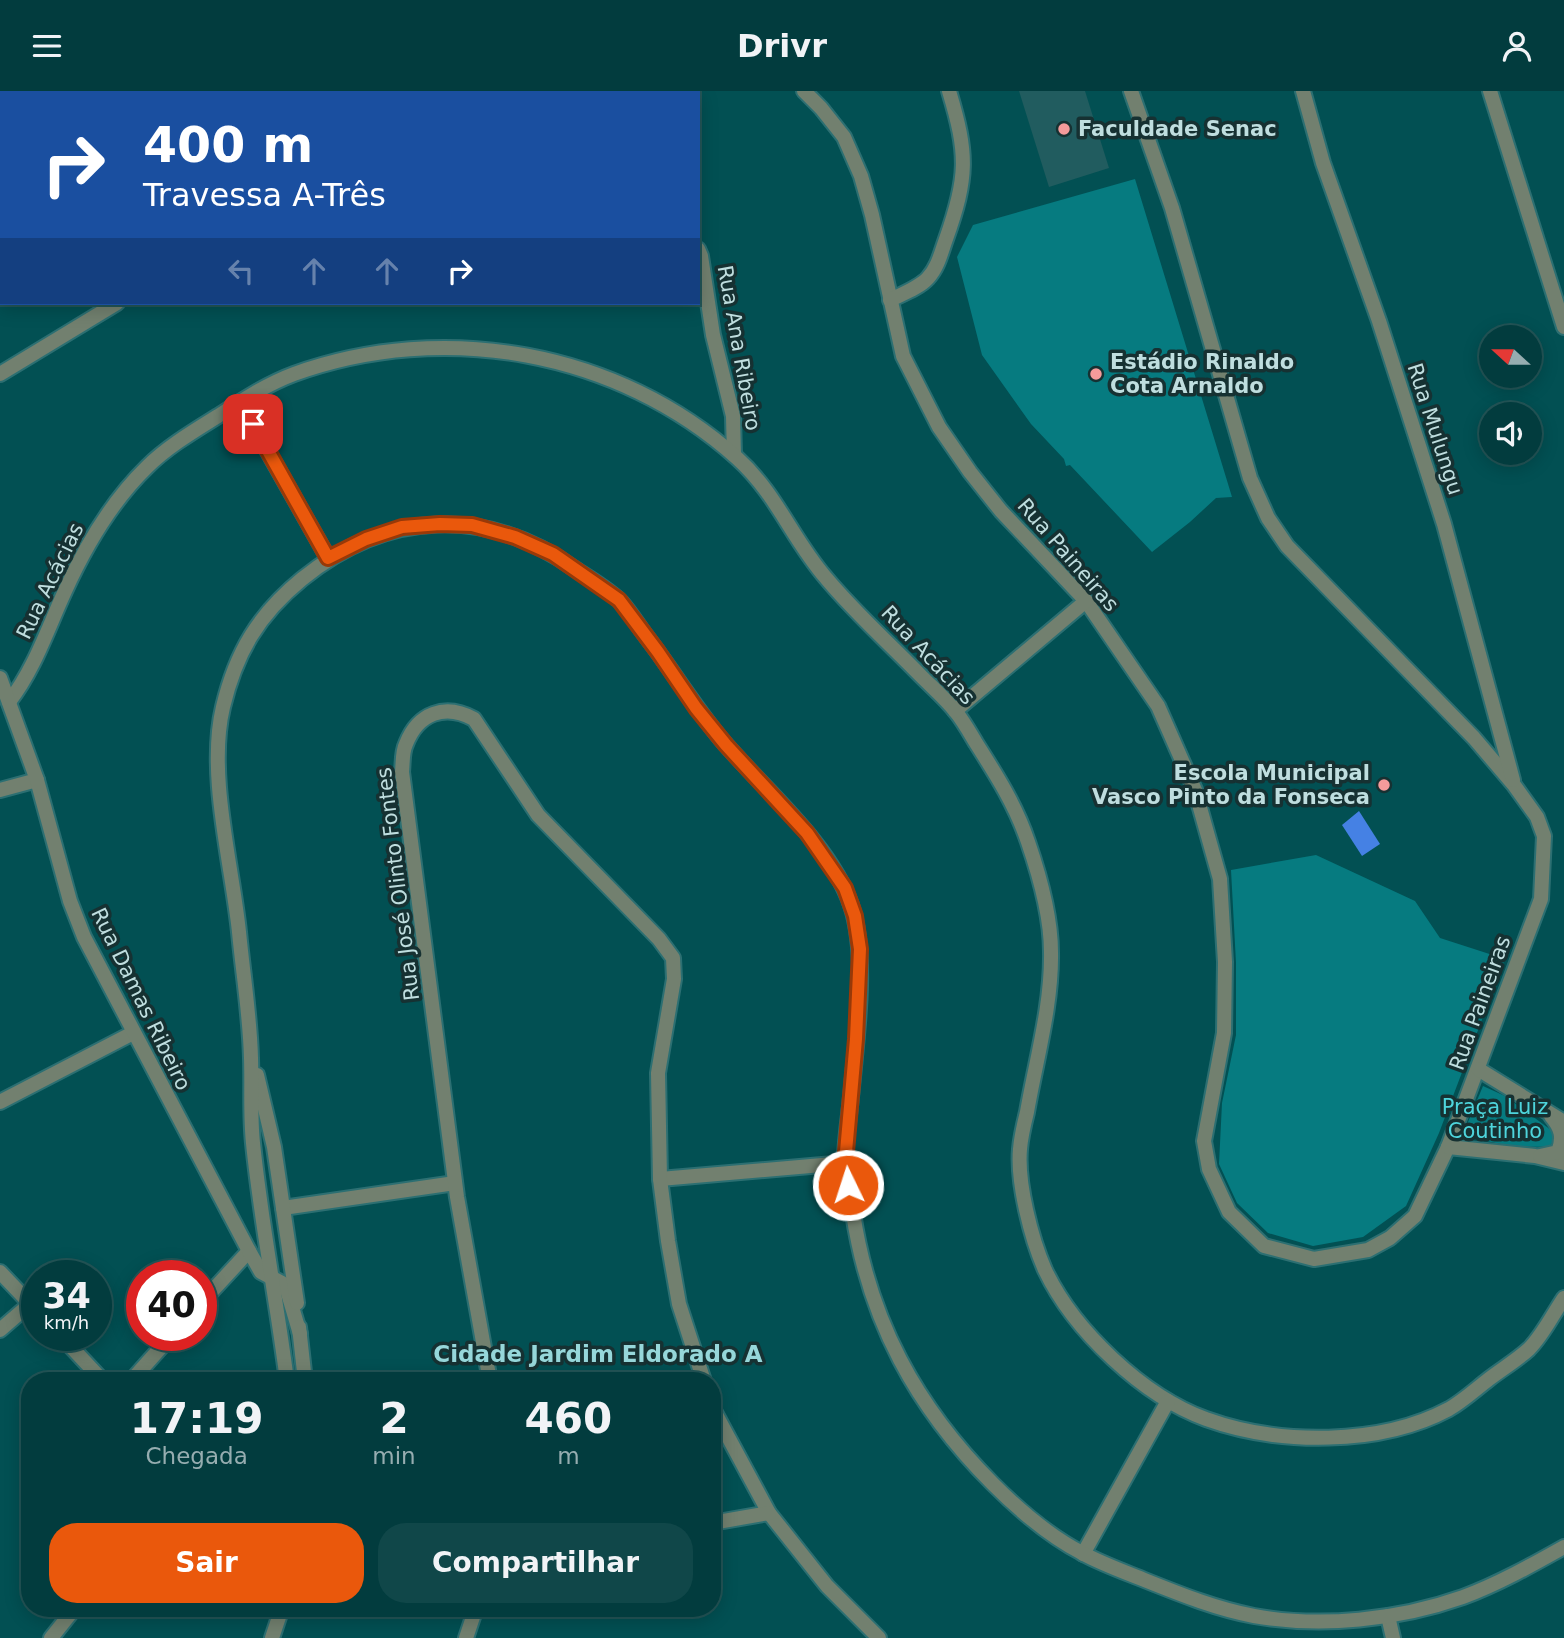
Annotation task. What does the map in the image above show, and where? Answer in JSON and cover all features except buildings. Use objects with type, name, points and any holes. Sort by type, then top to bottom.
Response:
[{"type":"street","name":"Rua Paineiras","points":[[804,91],[844,137],[861,176],[903,356],[939,427],[1001,511],[1086,601],[1158,706],[1195,790],[1220,879],[1225,962],[1224,1034],[1204,1141],[1209,1169],[1229,1212],[1264,1247],[1287,1254],[1314,1259],[1368,1250],[1390,1238],[1415,1216],[1448,1147],[1541,899],[1545,836],[1537,817],[1475,738],[1287,546],[1268,518],[1250,478],[1172,208],[1131,91]]},
{"type":"street","points":[[890,300],[926,280],[937,265],[960,201],[965,166],[960,127],[949,91]]},
{"type":"street","name":"Rua Mulungu","points":[[1303,91],[1323,163],[1379,321],[1444,524],[1514,785]]},
{"type":"street","points":[[1490,91],[1564,327]]},
{"type":"street","name":"Rua Ana Ribeiro","points":[[700,254],[713,335],[733,416],[734,455]]},
{"type":"street","points":[[0,374],[114,305]]},
{"type":"street","name":"Rua Acácias","points":[[9,702],[27,679],[66,588],[100,526],[124,493],[149,465],[240,402],[290,375],[398,349],[431,347],[506,351],[555,361],[605,377],[657,402],[734,455],[758,478],[827,580],[955,711],[1011,797],[1041,888],[1051,950],[1046,1008],[1019,1152],[1028,1223],[1045,1269],[1084,1331],[1124,1368],[1168,1401],[1206,1419],[1251,1431],[1306,1437],[1349,1436],[1404,1427],[1452,1408],[1531,1347],[1564,1298]]},
{"type":"street","points":[[240,402],[328,558]]},
{"type":"street","points":[[287,1372],[253,1140],[251,1054],[238,921],[219,794],[221,713],[240,651],[276,600],[328,558],[366,539],[402,527],[472,525],[515,537],[553,554],[619,600],[696,708],[726,745],[807,833],[845,888],[855,916],[860,949],[856,1039],[845,1163],[859,1252],[875,1306],[894,1352],[947,1431],[993,1484],[1050,1534],[1083,1554],[1200,1602],[1249,1615],[1292,1621],[1337,1622],[1388,1616],[1460,1598],[1564,1547]]},
{"type":"street","points":[[955,711],[1086,601]]},
{"type":"street","name":"Rua Damas Ribeiro","points":[[0,678],[37,780],[70,901],[84,937],[248,1251],[261,1272],[282,1283],[287,1290],[300,1334]]},
{"type":"street","name":"Rua José Olinto Fontes","points":[[488,1372],[455,1182],[402,772],[405,745],[420,720],[444,711],[461,712],[474,719],[538,815],[659,939],[673,958],[674,979],[658,1073],[660,1179],[667,1241],[679,1304],[701,1372]]},
{"type":"street","points":[[0,790],[37,780]]},
{"type":"street","points":[[0,1102],[132,1033]]},
{"type":"street","points":[[251,1054],[274,1147],[295,1280],[304,1372]]},
{"type":"street","points":[[1478,1069],[1564,1122]]},
{"type":"street","points":[[1535,1156],[1558,1152],[1564,1140],[1561,1128],[1548,1112]]},
{"type":"street","points":[[253,1140],[274,1204],[283,1208],[455,1182]]},
{"type":"street","points":[[1448,1147],[1535,1156],[1564,1163]]},
{"type":"street","points":[[660,1179],[845,1163]]},
{"type":"street","points":[[217,1285],[248,1251]]},
{"type":"street","points":[[0,1272],[21,1294]]},
{"type":"street","points":[[0,1331],[21,1316]]},
{"type":"street","points":[[75,1351],[95,1372]]},
{"type":"street","points":[[139,1372],[158,1351]]},
{"type":"street","points":[[1083,1554],[1168,1401]]},
{"type":"street","points":[[721,1424],[769,1513],[827,1586],[878,1638]]},
{"type":"street","points":[[721,1521],[769,1513]]},
{"type":"street","points":[[1388,1616],[1393,1638]]},
{"type":"street","points":[[51,1638],[68,1617]]},
{"type":"street","points":[[272,1638],[279,1617]]},
{"type":"street","points":[[466,1638],[473,1617]]},
{"type":"shaded area","name":"Faculdade Senac","points":[[1019,91],[1085,91],[1109,168],[1049,187]]},
{"type":"green space","name":"Estádio Rinaldo Cota Arnaldo","points":[[1135,179],[1232,497],[1216,498],[1152,552],[1070,465],[1066,466],[1064,459],[1031,424],[982,355],[957,257],[973,225]]},
{"type":"green space","points":[[1316,855],[1415,901],[1440,938],[1505,959],[1439,1133],[1406,1206],[1363,1237],[1313,1246],[1268,1233],[1237,1203],[1219,1164],[1222,1103],[1236,1035],[1236,963],[1231,870]]},
{"type":"green space","name":"Praça Luiz Coutinho","points":[[1483,1086],[1505,1096],[1555,1133],[1555,1139],[1550,1146],[1506,1145],[1463,1134]]},
{"type":"water","points":[[1359,811],[1380,844],[1362,856],[1342,825]]},
{"type":"place","name":"Faculdade Senac","points":[[1064,129]]},
{"type":"place","name":"Estádio Rinaldo Cota Arnaldo","points":[[1096,374]]},
{"type":"place","name":"Escola Municipal Vasco Pinto da Fonseca","points":[[1384,785]]},
{"type":"district","name":"Cidade Jardim Eldorado A","points":[[598,1354]]},
{"type":"route","points":[[253,424],[328,558],[366,539],[402,527],[472,525],[515,537],[553,554],[619,600],[696,708],[726,745],[807,833],[845,888],[855,916],[860,949],[856,1039],[845,1163],[848,1185]]}]
